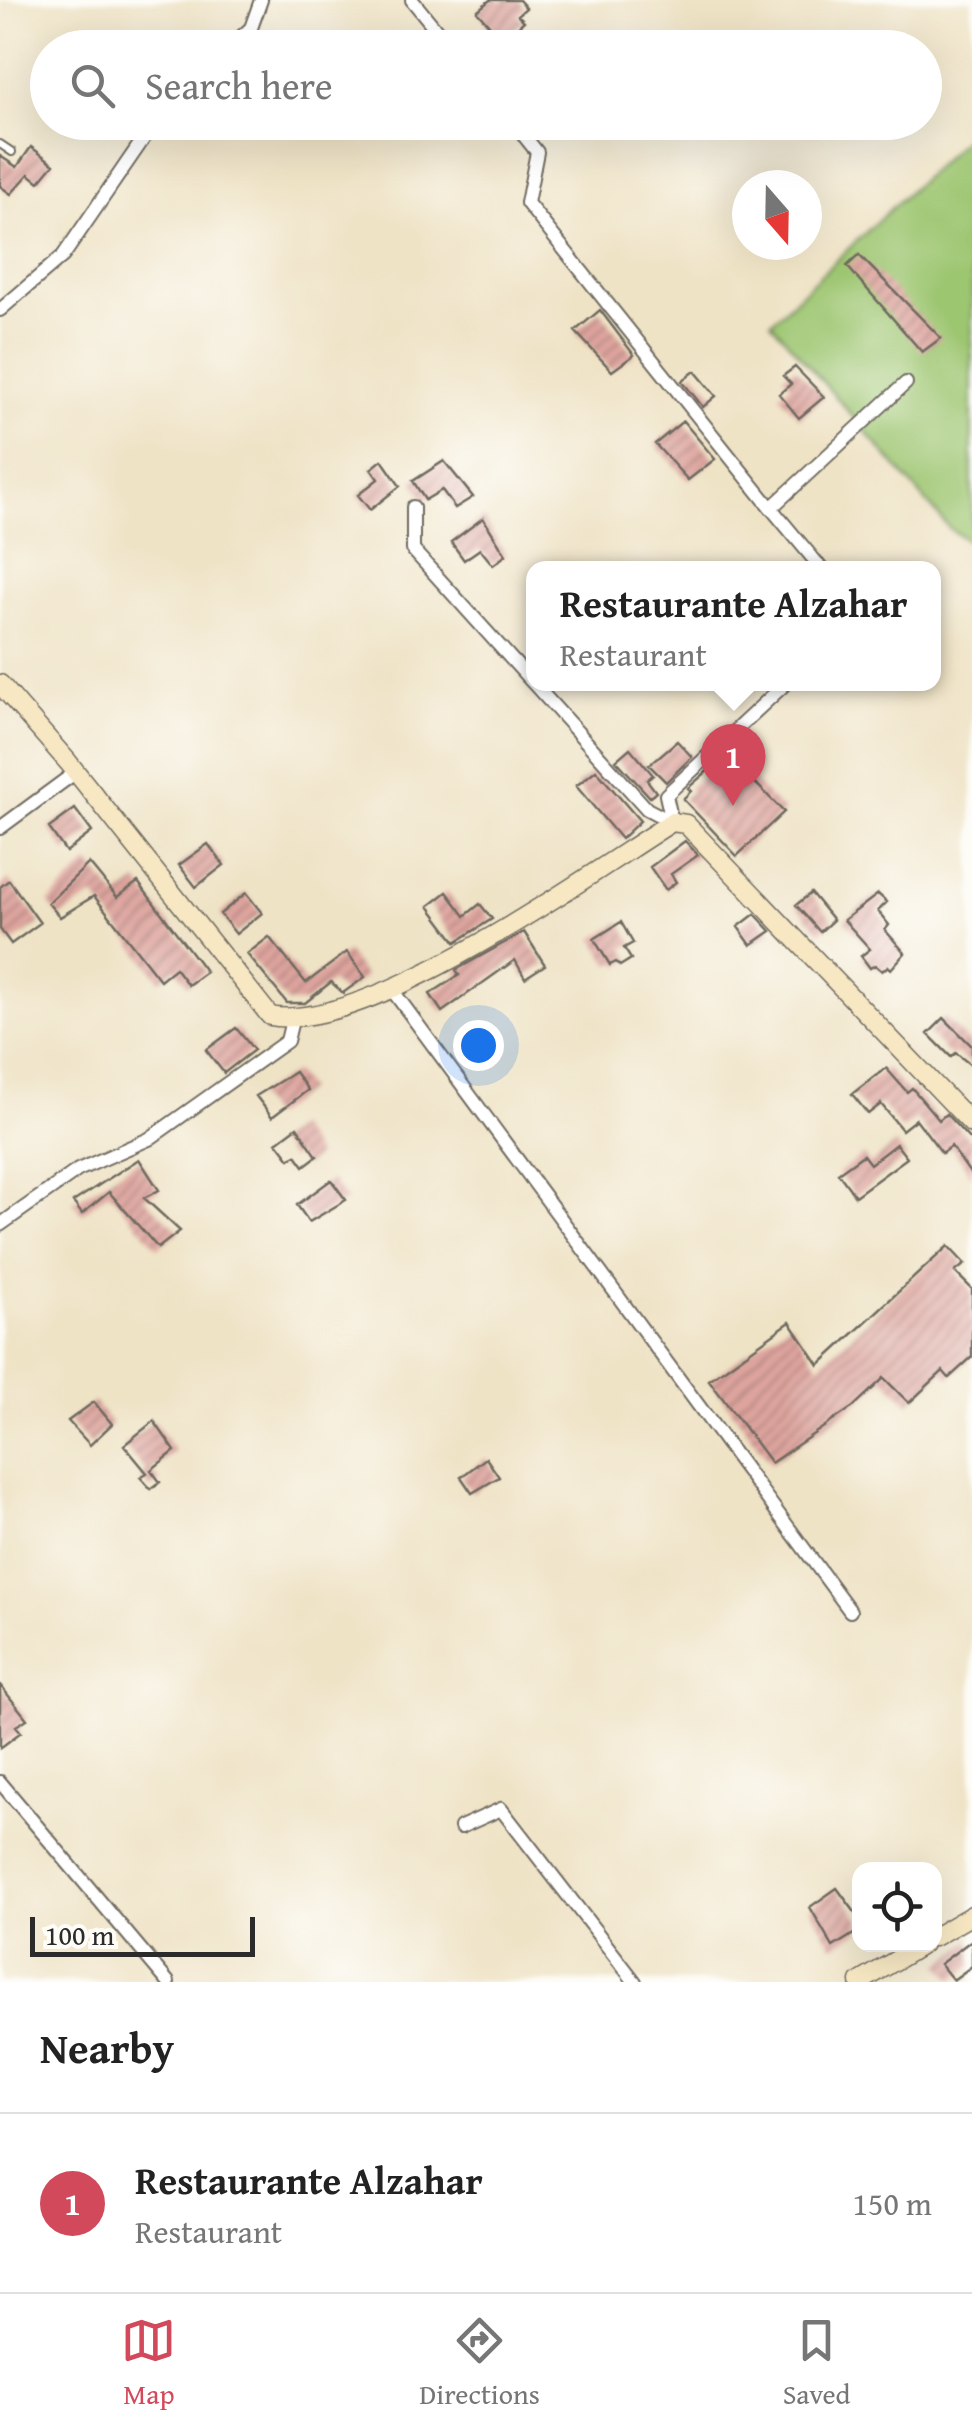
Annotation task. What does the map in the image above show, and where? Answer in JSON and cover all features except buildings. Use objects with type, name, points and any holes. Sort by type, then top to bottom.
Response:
[{"type":"main road","points":[[0,684],[76,772],[270,1016],[292,1020],[393,992],[672,822],[686,824],[972,1124]]},
{"type":"main road","points":[[942,1932],[972,1915]]},
{"type":"main road","points":[[860,1982],[909,1952]]},
{"type":"street","points":[[250,30],[262,0]]},
{"type":"street","points":[[412,0],[436,30]]},
{"type":"street","points":[[0,310],[63,256],[143,140]]},
{"type":"street","points":[[527,140],[537,152],[527,203],[815,561]]},
{"type":"street","points":[[771,508],[906,384]]},
{"type":"street","points":[[413,507],[413,550],[526,675]]},
{"type":"street","points":[[540,691],[647,809],[672,822]]},
{"type":"street","points":[[672,822],[666,795],[777,691]]},
{"type":"street","points":[[0,828],[76,772]]},
{"type":"street","points":[[393,992],[850,1611]]},
{"type":"street","points":[[0,1224],[78,1170],[149,1139],[287,1041],[292,1020]]},
{"type":"street","points":[[0,1782],[168,1982]]},
{"type":"street","points":[[461,1827],[501,1809],[635,1982]]},
{"type":"lane","points":[[0,144],[12,152]]},
{"type":"green space","points":[[972,132],[972,543],[951,530],[771,322]]},
{"type":"place","name":"Restaurante Alzahar","points":[[733,806]]}]
